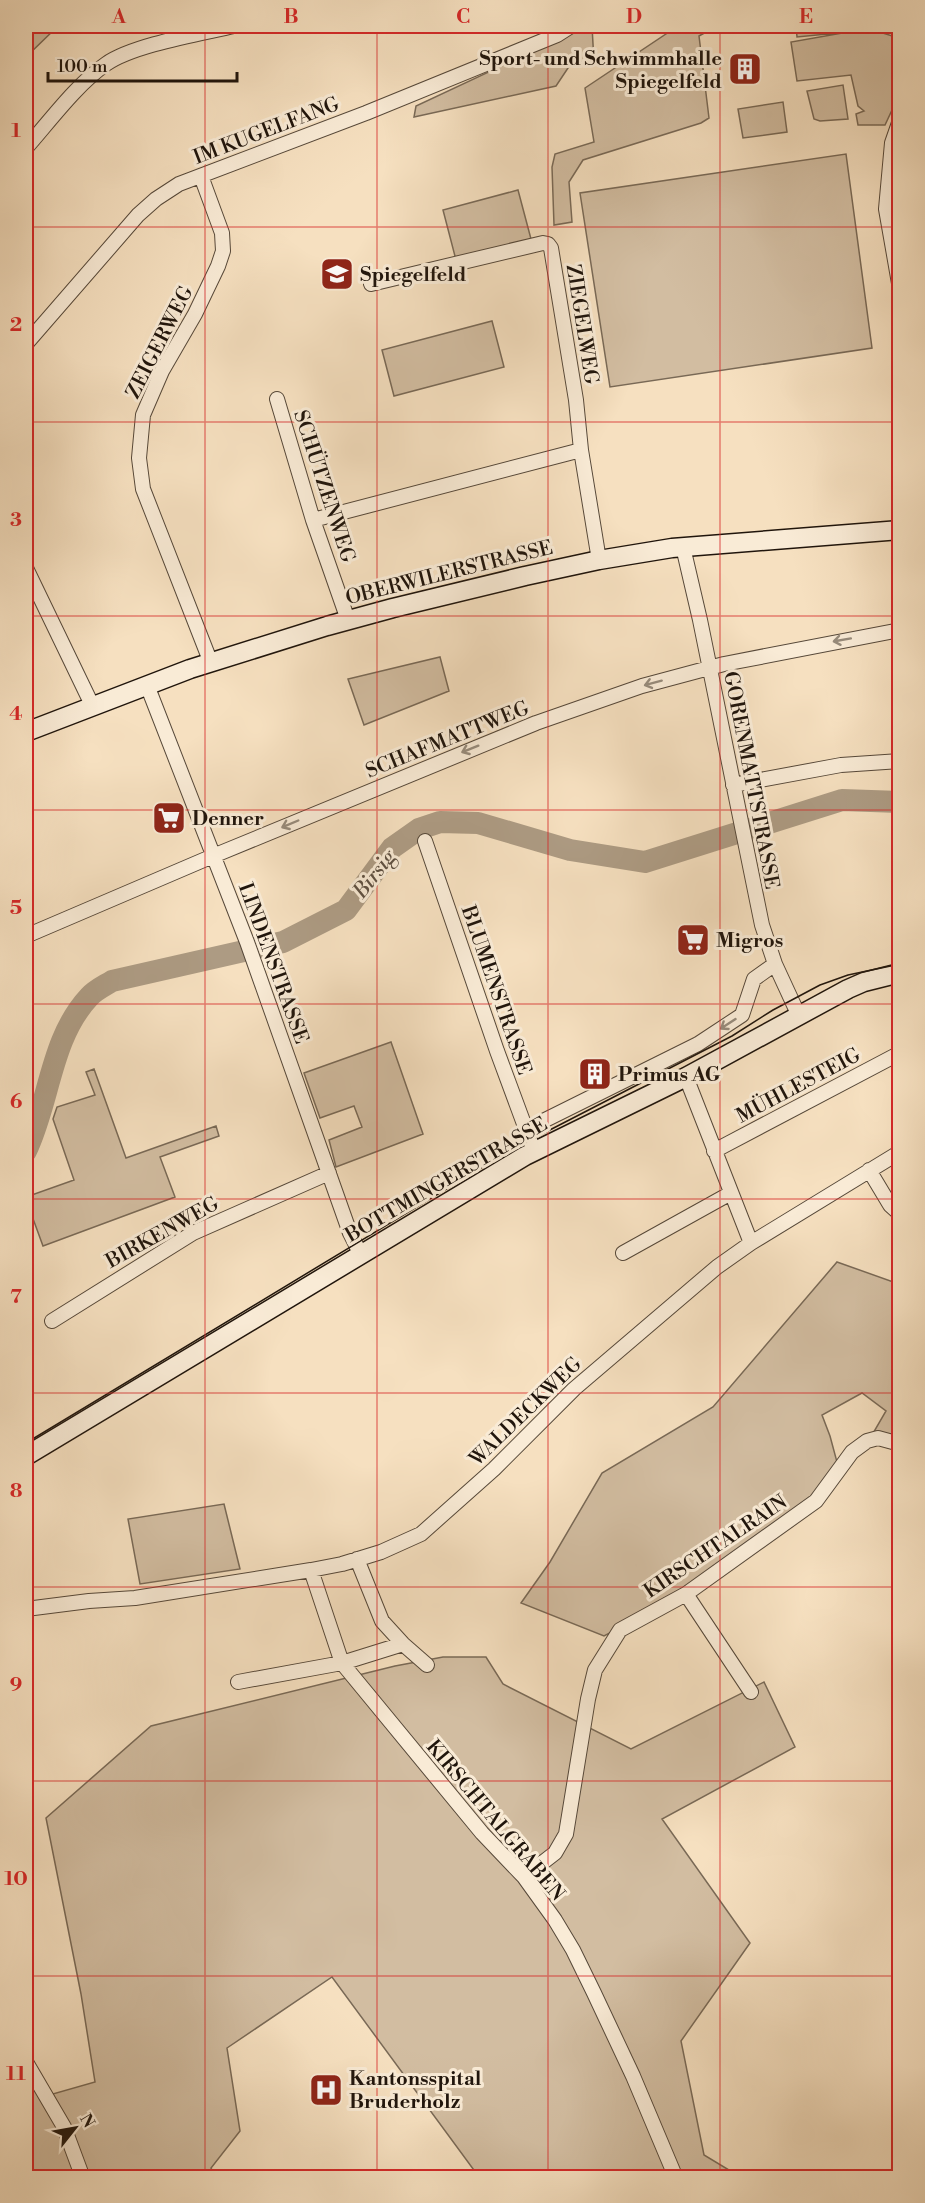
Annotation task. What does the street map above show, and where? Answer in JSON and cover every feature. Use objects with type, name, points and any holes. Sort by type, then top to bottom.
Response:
[{"type":"main road","name":"OBERWILERSTRASSE","points":[[26,732],[147,685],[348,620],[599,560],[683,547],[900,530]]},
{"type":"main road","name":"BOTTMINGERSTRASSE","points":[[28,1455],[534,1151],[686,1077],[856,986],[900,973]]},
{"type":"street","points":[[26,148],[90,77],[107,63],[134,50],[234,26]]},
{"type":"street","name":"IM KUGELFANG","points":[[26,344],[138,215],[179,184],[429,88],[557,35],[571,26]]},
{"type":"street","points":[[900,120],[892,143],[886,209],[900,289]]},
{"type":"street","name":"ZEIGERWEG","points":[[201,176],[222,233],[224,251],[203,297],[162,371],[143,415],[139,458],[143,489],[211,663]]},
{"type":"street","name":"ZIEGELWEG","points":[[371,284],[543,243],[548,244],[551,248],[567,341],[581,450],[599,560]]},
{"type":"street","name":"SCHÜTZENWEG","points":[[277,399],[348,620]]},
{"type":"street","points":[[314,520],[581,450]]},
{"type":"street","name":"GORENMATTSTRASSE","points":[[683,547],[762,926],[775,964],[799,1016]]},
{"type":"street","points":[[26,568],[93,707]]},
{"type":"street","name":"SCHAFMATTWEG","points":[[26,936],[536,723],[642,686],[710,668],[759,656],[900,630]]},
{"type":"street","name":"LINDENSTRASSE","points":[[147,685],[247,942],[352,1239],[361,1255]]},
{"type":"street","points":[[733,785],[841,765],[900,761]]},
{"type":"street","name":"BLUMENSTRASSE","points":[[425,841],[534,1151]]},
{"type":"street","name":"BOTTMINGERSTRASSE","points":[[525,1130],[698,1044],[742,1016],[754,979],[775,964]]},
{"type":"street","name":"MÜHLESTEIG","points":[[714,1151],[900,1053]]},
{"type":"street","points":[[686,1077],[751,1243]]},
{"type":"street","name":"WALDECKWEG","points":[[26,1609],[135,1598],[311,1570],[381,1552],[421,1534],[494,1469],[574,1389],[717,1267],[751,1243],[900,1152]]},
{"type":"street","points":[[869,1170],[890,1205],[900,1214]]},
{"type":"street","name":"BIRKENWEG","points":[[52,1321],[63,1312],[193,1233],[329,1173]]},
{"type":"street","points":[[622,1253],[731,1193]]},
{"type":"street","name":"KIRSCHTALRAIN","points":[[524,1877],[555,1853],[566,1834],[588,1699],[596,1670],[620,1630],[686,1594],[816,1501],[852,1452],[867,1441],[878,1438],[900,1444]]},
{"type":"street","points":[[357,1559],[382,1621],[427,1665]]},
{"type":"street","name":"KIRSCHTALGRABEN","points":[[311,1570],[342,1663],[482,1833],[524,1877],[555,1920],[573,1950],[633,2076],[676,2178]]},
{"type":"street","points":[[686,1594],[751,1692]]},
{"type":"street","points":[[238,1682],[342,1663],[403,1644]]},
{"type":"street","points":[[26,2062],[64,2127],[83,2178]]},
{"type":"shaded area","points":[[26,26],[58,26],[26,57]]},
{"type":"shaded area","points":[[587,26],[592,26],[594,62],[570,65],[556,86],[414,117],[416,106]]},
{"type":"shaded area","points":[[678,26],[717,26],[699,36],[709,118],[701,123],[583,160],[569,182],[572,222],[554,225],[552,167],[555,154],[594,142],[585,88]]},
{"type":"shaded area","points":[[796,26],[860,26],[899,38],[899,95],[885,125],[858,125],[856,114],[864,111],[858,106],[851,75],[797,81],[791,42],[848,32],[797,37]]},
{"type":"shaded area","points":[[843,85],[848,119],[820,121],[814,119],[807,91]]},
{"type":"shaded area","points":[[783,102],[787,132],[743,138],[738,109]]},
{"type":"shaded area","points":[[846,154],[872,348],[610,387],[580,193]]},
{"type":"shaded area","points":[[518,190],[531,239],[456,260],[443,210]]},
{"type":"shaded area","points":[[492,321],[504,367],[394,396],[382,350]]},
{"type":"shaded area","points":[[440,657],[449,691],[364,725],[348,679]]},
{"type":"shaded area","points":[[391,1042],[423,1134],[336,1167],[329,1140],[362,1127],[354,1106],[320,1118],[304,1073]]},
{"type":"shaded area","points":[[94,1069],[126,1158],[216,1126],[219,1136],[160,1157],[175,1197],[43,1246],[28,1205],[26,1206],[26,1197],[74,1180],[53,1119],[57,1107],[95,1095],[86,1072]]},
{"type":"shaded area","points":[[837,1262],[899,1284],[899,1442],[872,1435],[886,1411],[862,1393],[822,1415],[837,1462],[803,1509],[693,1590],[604,1636],[521,1603],[550,1562],[602,1473],[713,1407]]},
{"type":"shaded area","points":[[224,1504],[240,1569],[140,1584],[128,1519]]},
{"type":"shaded area","points":[[443,1657],[486,1657],[503,1684],[631,1749],[764,1682],[795,1747],[662,1819],[750,1943],[681,2041],[704,2155],[734,2173],[736,2177],[479,2177],[332,1977],[227,2048],[240,2131],[211,2168],[216,2177],[26,2177],[26,2073],[53,2094],[95,2082],[81,1994],[46,1818],[151,1726],[395,1666]]},
{"type":"waterway","name":"Birsig","points":[[26,1151],[66,1032],[76,1014],[94,992],[112,981],[283,942],[346,910],[392,848],[419,829],[440,822],[478,823],[570,850],[645,862],[842,800],[900,802]]},
{"type":"tram line","points":[[26,1443],[511,1150],[732,1036],[773,1010],[820,985],[848,975],[900,964]]},
{"type":"place","name":"Sport- und Schwimmhalle Spiegelfeld","points":[[745,69]]},
{"type":"place","name":"Spiegelfeld","points":[[337,274]]},
{"type":"place","name":"Denner","points":[[169,818]]},
{"type":"place","name":"Migros","points":[[693,940]]},
{"type":"place","name":"Primus AG","points":[[595,1074]]},
{"type":"place","name":"Kantonsspital Bruderholz","points":[[326,2090]]}]
